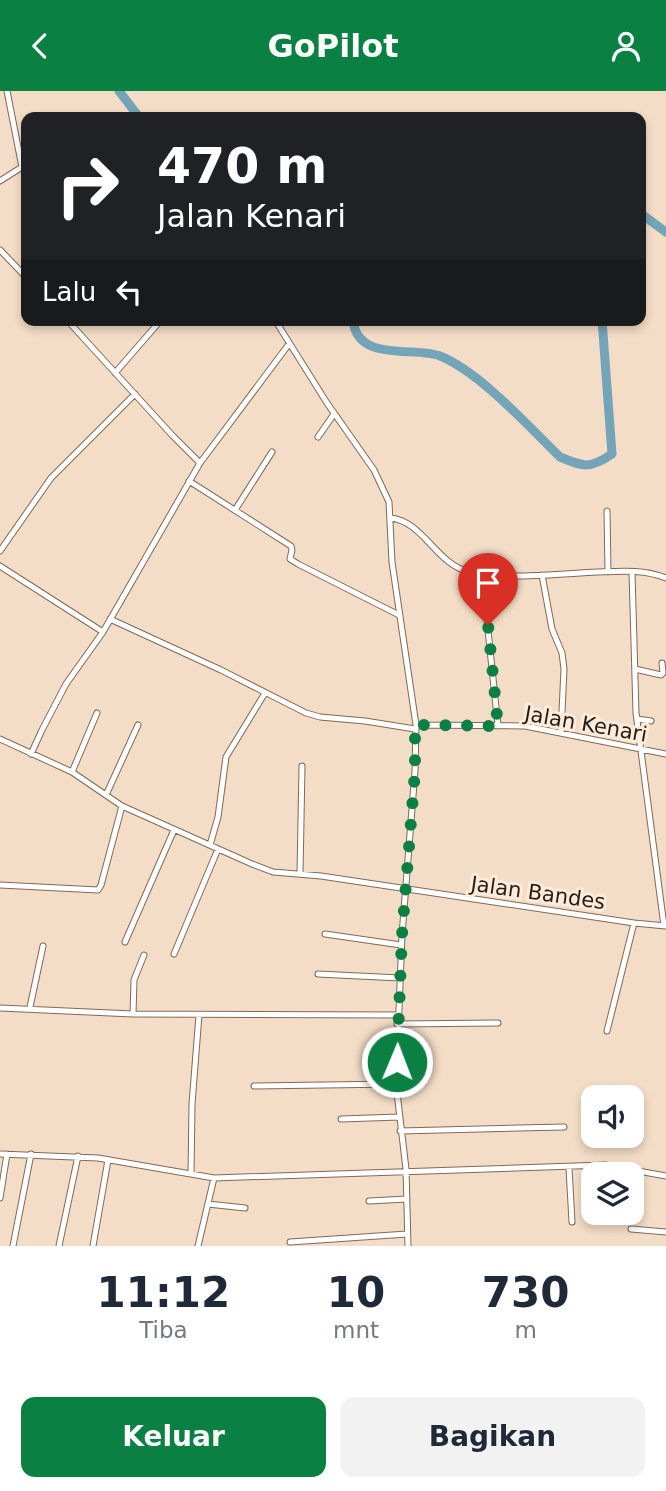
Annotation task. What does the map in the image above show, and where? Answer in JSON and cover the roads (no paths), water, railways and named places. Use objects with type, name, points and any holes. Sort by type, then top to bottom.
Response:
[{"type":"street","points":[[7,91],[21,154]]},
{"type":"street","points":[[0,181],[21,170]]},
{"type":"street","points":[[0,250],[21,272]]},
{"type":"street","points":[[72,326],[200,463]]},
{"type":"street","points":[[115,373],[156,326]]},
{"type":"street","points":[[278,326],[386,492],[391,518],[392,562],[416,727],[401,945],[396,1084],[406,1168],[408,1246]]},
{"type":"street","points":[[31,754],[66,684],[103,632],[200,463],[289,344]]},
{"type":"street","points":[[0,551],[51,478],[135,394]]},
{"type":"street","points":[[318,437],[334,414]]},
{"type":"street","points":[[235,510],[272,452]]},
{"type":"street","points":[[189,481],[291,546],[291,560],[399,615]]},
{"type":"street","points":[[607,511],[608,572]]},
{"type":"street","points":[[391,518],[400,519],[410,525],[455,566],[482,573],[542,575],[645,571],[666,578]]},
{"type":"street","points":[[0,565],[103,632]]},
{"type":"street","points":[[632,572],[637,719],[665,926]]},
{"type":"street","points":[[482,573],[498,726]]},
{"type":"street","points":[[542,575],[552,629],[562,653],[562,733]]},
{"type":"street","name":"Jalan Kenari","points":[[110,619],[221,670],[300,711],[320,717],[416,727],[525,726],[666,754]]},
{"type":"street","points":[[635,670],[661,675],[662,663]]},
{"type":"street","points":[[210,845],[218,817],[226,757],[265,693]]},
{"type":"street","points":[[72,772],[97,713]]},
{"type":"street","points":[[637,719],[651,721]]},
{"type":"street","points":[[106,795],[138,725]]},
{"type":"street","name":"Jalan Bandes","points":[[0,739],[72,772],[122,806],[273,872],[665,926]]},
{"type":"street","points":[[300,874],[302,767]]},
{"type":"street","points":[[0,885],[98,890],[122,806]]},
{"type":"street","points":[[125,941],[174,830]]},
{"type":"street","points":[[174,954],[218,849]]},
{"type":"street","points":[[607,1031],[634,923]]},
{"type":"street","points":[[325,934],[401,945]]},
{"type":"street","points":[[30,1007],[43,946]]},
{"type":"street","points":[[133,1014],[134,980],[144,955]]},
{"type":"street","points":[[318,974],[400,978]]},
{"type":"street","points":[[0,1008],[30,1007],[133,1014],[398,1015]]},
{"type":"street","points":[[191,1174],[192,1104],[199,1015]]},
{"type":"street","points":[[397,1024],[498,1023]]},
{"type":"street","points":[[254,1086],[396,1084]]},
{"type":"street","points":[[341,1119],[399,1117]]},
{"type":"street","points":[[400,1131],[564,1127]]},
{"type":"street","points":[[0,1198],[4,1154],[78,1156],[214,1178],[406,1168],[569,1168],[605,1165],[666,1176]]},
{"type":"street","points":[[13,1246],[32,1154]]},
{"type":"street","points":[[60,1246],[78,1156]]},
{"type":"street","points":[[93,1246],[108,1160]]},
{"type":"street","points":[[569,1168],[572,1222]]},
{"type":"street","points":[[198,1246],[214,1178]]},
{"type":"street","points":[[369,1201],[407,1199]]},
{"type":"street","points":[[208,1204],[245,1207]]},
{"type":"street","points":[[631,1229],[666,1232]]},
{"type":"street","points":[[290,1242],[407,1234]]},
{"type":"waterway","points":[[119,91],[135,112]]},
{"type":"waterway","points":[[646,217],[666,232]]},
{"type":"waterway","points":[[355,326],[365,342],[376,348],[429,353],[455,364],[503,401],[560,457],[587,465],[612,454],[602,326]]}]
